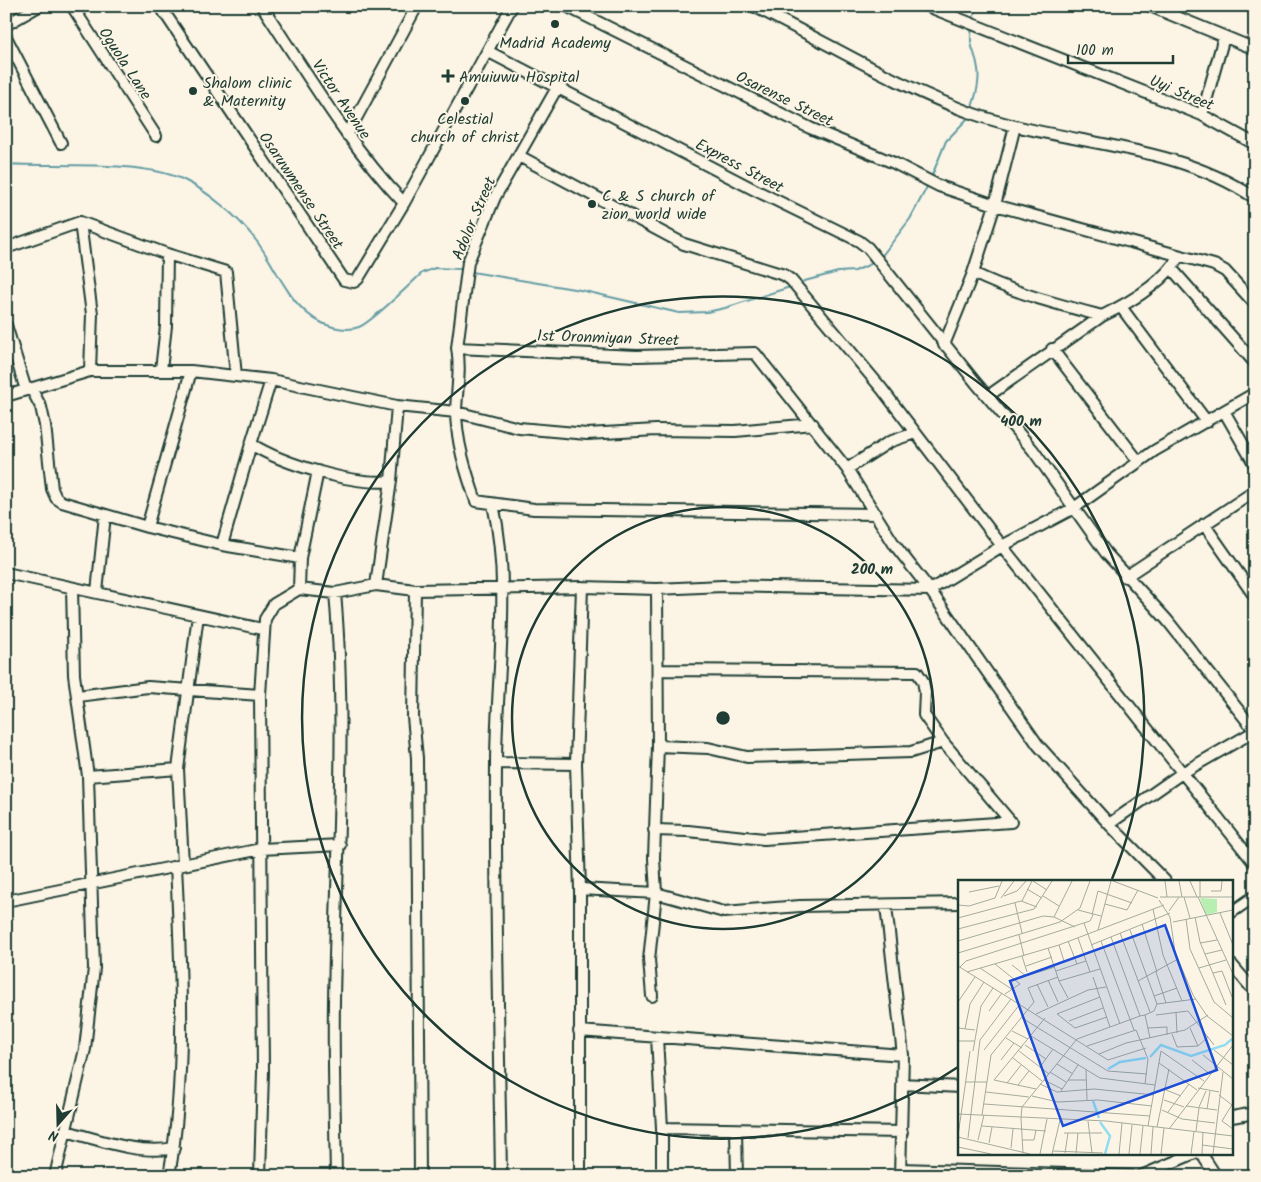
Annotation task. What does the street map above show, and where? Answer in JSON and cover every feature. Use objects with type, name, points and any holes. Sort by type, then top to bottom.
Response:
[{"type":"street","points":[[6,26],[39,6]]},
{"type":"street","name":"Oguola Lane","points":[[72,6],[156,136]]},
{"type":"street","name":"Osaruwmense Street","points":[[160,6],[344,280],[354,282],[358,279],[404,203]]},
{"type":"street","name":"Victor Avenue","points":[[262,6],[347,135],[378,176],[404,203]]},
{"type":"street","points":[[347,135],[417,6]]},
{"type":"street","points":[[404,203],[489,52],[512,6]]},
{"type":"street","name":"Osarense Street","points":[[566,6],[810,128],[894,163],[939,186],[996,205],[1214,265],[1225,271],[1255,304]]},
{"type":"street","points":[[754,6],[886,77],[975,114],[1015,126],[1105,143],[1190,165],[1255,198]]},
{"type":"street","name":"Uyi Street","points":[[927,6],[1202,115],[1255,144]]},
{"type":"street","points":[[1150,6],[1255,49]]},
{"type":"street","points":[[6,37],[62,143]]},
{"type":"street","points":[[1202,115],[1224,37]]},
{"type":"street","name":"Express Street","points":[[489,52],[558,86],[755,190],[859,241],[878,260],[944,345],[1033,450],[1125,577],[1167,620],[1255,731]]},
{"type":"street","name":"Adolor Street","points":[[493,504],[476,501],[463,463],[456,412],[459,361],[457,348],[468,262],[495,197],[558,86]]},
{"type":"street","points":[[944,345],[973,273],[996,205],[1015,126]]},
{"type":"street","points":[[518,156],[684,244],[784,275],[791,280],[882,389],[1002,546],[1255,864]]},
{"type":"street","points":[[6,248],[80,222],[167,254],[226,272],[236,376]]},
{"type":"street","points":[[80,222],[92,314],[90,371]]},
{"type":"street","points":[[161,370],[166,326],[167,254]]},
{"type":"street","points":[[988,396],[1052,349],[1102,316],[1121,307],[1172,269],[1179,256]]},
{"type":"street","points":[[1172,269],[1255,363]]},
{"type":"street","points":[[973,273],[1002,287],[1031,297],[1102,316]]},
{"type":"street","points":[[1121,307],[1207,422]]},
{"type":"street","points":[[6,324],[26,390]]},
{"type":"street","name":"1st Oronmiyan Street","points":[[457,348],[638,356],[755,353],[813,424]]},
{"type":"street","points":[[1052,349],[1139,462]]},
{"type":"street","points":[[6,396],[90,371],[191,371],[271,380],[397,406],[456,412],[519,428],[587,434],[656,430],[735,430],[813,424],[847,469],[894,544],[930,590],[1038,745],[1109,824],[1163,879]]},
{"type":"street","points":[[147,527],[191,371]]},
{"type":"street","points":[[222,545],[271,380]]},
{"type":"street","points":[[26,390],[32,390],[41,407],[54,495],[62,502],[147,527],[222,545],[300,558]]},
{"type":"street","points":[[260,1176],[262,1071],[260,695],[262,630],[268,612],[274,604],[299,589],[335,593],[376,585],[415,590],[582,587],[657,589],[722,586],[930,590],[1002,546],[1074,508],[1139,462],[1255,393]]},
{"type":"street","points":[[376,585],[391,481],[397,406]]},
{"type":"street","points":[[1224,411],[1255,466]]},
{"type":"street","points":[[847,469],[889,442],[915,432]]},
{"type":"street","points":[[251,444],[269,455],[318,471],[377,483],[391,481]]},
{"type":"street","points":[[299,589],[300,558],[318,471]]},
{"type":"street","points":[[1125,577],[1255,491]]},
{"type":"street","points":[[500,1176],[496,763],[502,588],[500,534],[493,504],[534,508],[876,514]]},
{"type":"street","points":[[97,592],[105,515]]},
{"type":"street","points":[[1204,524],[1255,598]]},
{"type":"street","points":[[6,573],[262,630]]},
{"type":"street","points":[[580,1176],[580,889],[576,764],[582,587]]},
{"type":"street","points":[[56,1176],[84,1049],[94,968],[88,776],[73,655],[72,588]]},
{"type":"street","points":[[652,996],[649,951],[656,893],[654,830],[658,746],[657,589]]},
{"type":"street","points":[[415,590],[413,716],[417,758],[420,1176]]},
{"type":"street","points":[[335,593],[340,709],[340,845],[334,1002],[336,1176]]},
{"type":"street","points":[[169,1176],[174,1148],[180,1083],[178,769],[198,615]]},
{"type":"street","points":[[654,830],[688,831],[764,839],[1010,822],[943,742],[924,715],[925,692],[923,681],[917,672],[658,670]]},
{"type":"street","points":[[78,696],[148,687],[260,695]]},
{"type":"street","points":[[1109,824],[1182,773],[1255,731]]},
{"type":"street","points":[[658,746],[708,748],[747,756],[911,752],[943,742]]},
{"type":"street","points":[[496,763],[576,764]]},
{"type":"street","points":[[88,776],[178,769]]},
{"type":"street","points":[[6,901],[261,849],[340,845]]},
{"type":"street","points":[[580,889],[656,893],[724,912],[800,906],[886,906],[958,903]]},
{"type":"street","points":[[1234,911],[1255,896]]},
{"type":"street","points":[[886,906],[903,1055],[901,1172],[1131,1176]]},
{"type":"street","points":[[1234,966],[1254,990]]},
{"type":"street","points":[[579,1031],[903,1055]]},
{"type":"street","points":[[657,1037],[662,1128],[662,1176]]},
{"type":"street","points":[[902,1084],[958,1087]]},
{"type":"street","points":[[1234,1117],[1255,1113]]},
{"type":"street","points":[[662,1128],[736,1131],[902,1132]]},
{"type":"street","points":[[66,1131],[104,1142],[160,1151],[174,1148]]},
{"type":"street","points":[[736,1131],[737,1176]]},
{"type":"street","points":[[1141,1176],[1193,1154]]},
{"type":"street","points":[[1202,1154],[1216,1176]]},
{"type":"waterway","points":[[973,20],[976,6]]},
{"type":"waterway","points":[[972,27],[971,41],[978,74],[977,88],[972,107]]},
{"type":"waterway","points":[[931,178],[946,141],[968,118]]},
{"type":"waterway","points":[[6,164],[121,167],[165,173],[182,179],[212,197],[240,222],[264,251],[296,302],[306,313],[333,327],[343,329],[359,327],[382,310],[422,273],[435,268],[461,269]]},
{"type":"waterway","points":[[881,257],[910,219],[927,187]]},
{"type":"waterway","points":[[801,282],[838,272],[855,271],[873,263]]},
{"type":"waterway","points":[[472,272],[580,290],[679,313],[707,312],[725,308],[790,287]]},
{"type":"place","name":"Madrid Academy","points":[[555,24]]},
{"type":"place","name":"Amuiuwu Hospital","points":[[448,76]]},
{"type":"place","name":"Shalom clinic & Maternity","points":[[193,91]]},
{"type":"place","name":"Celestial church of christ","points":[[465,101]]},
{"type":"place","name":"C & S church of zion world wide","points":[[592,204]]}]
